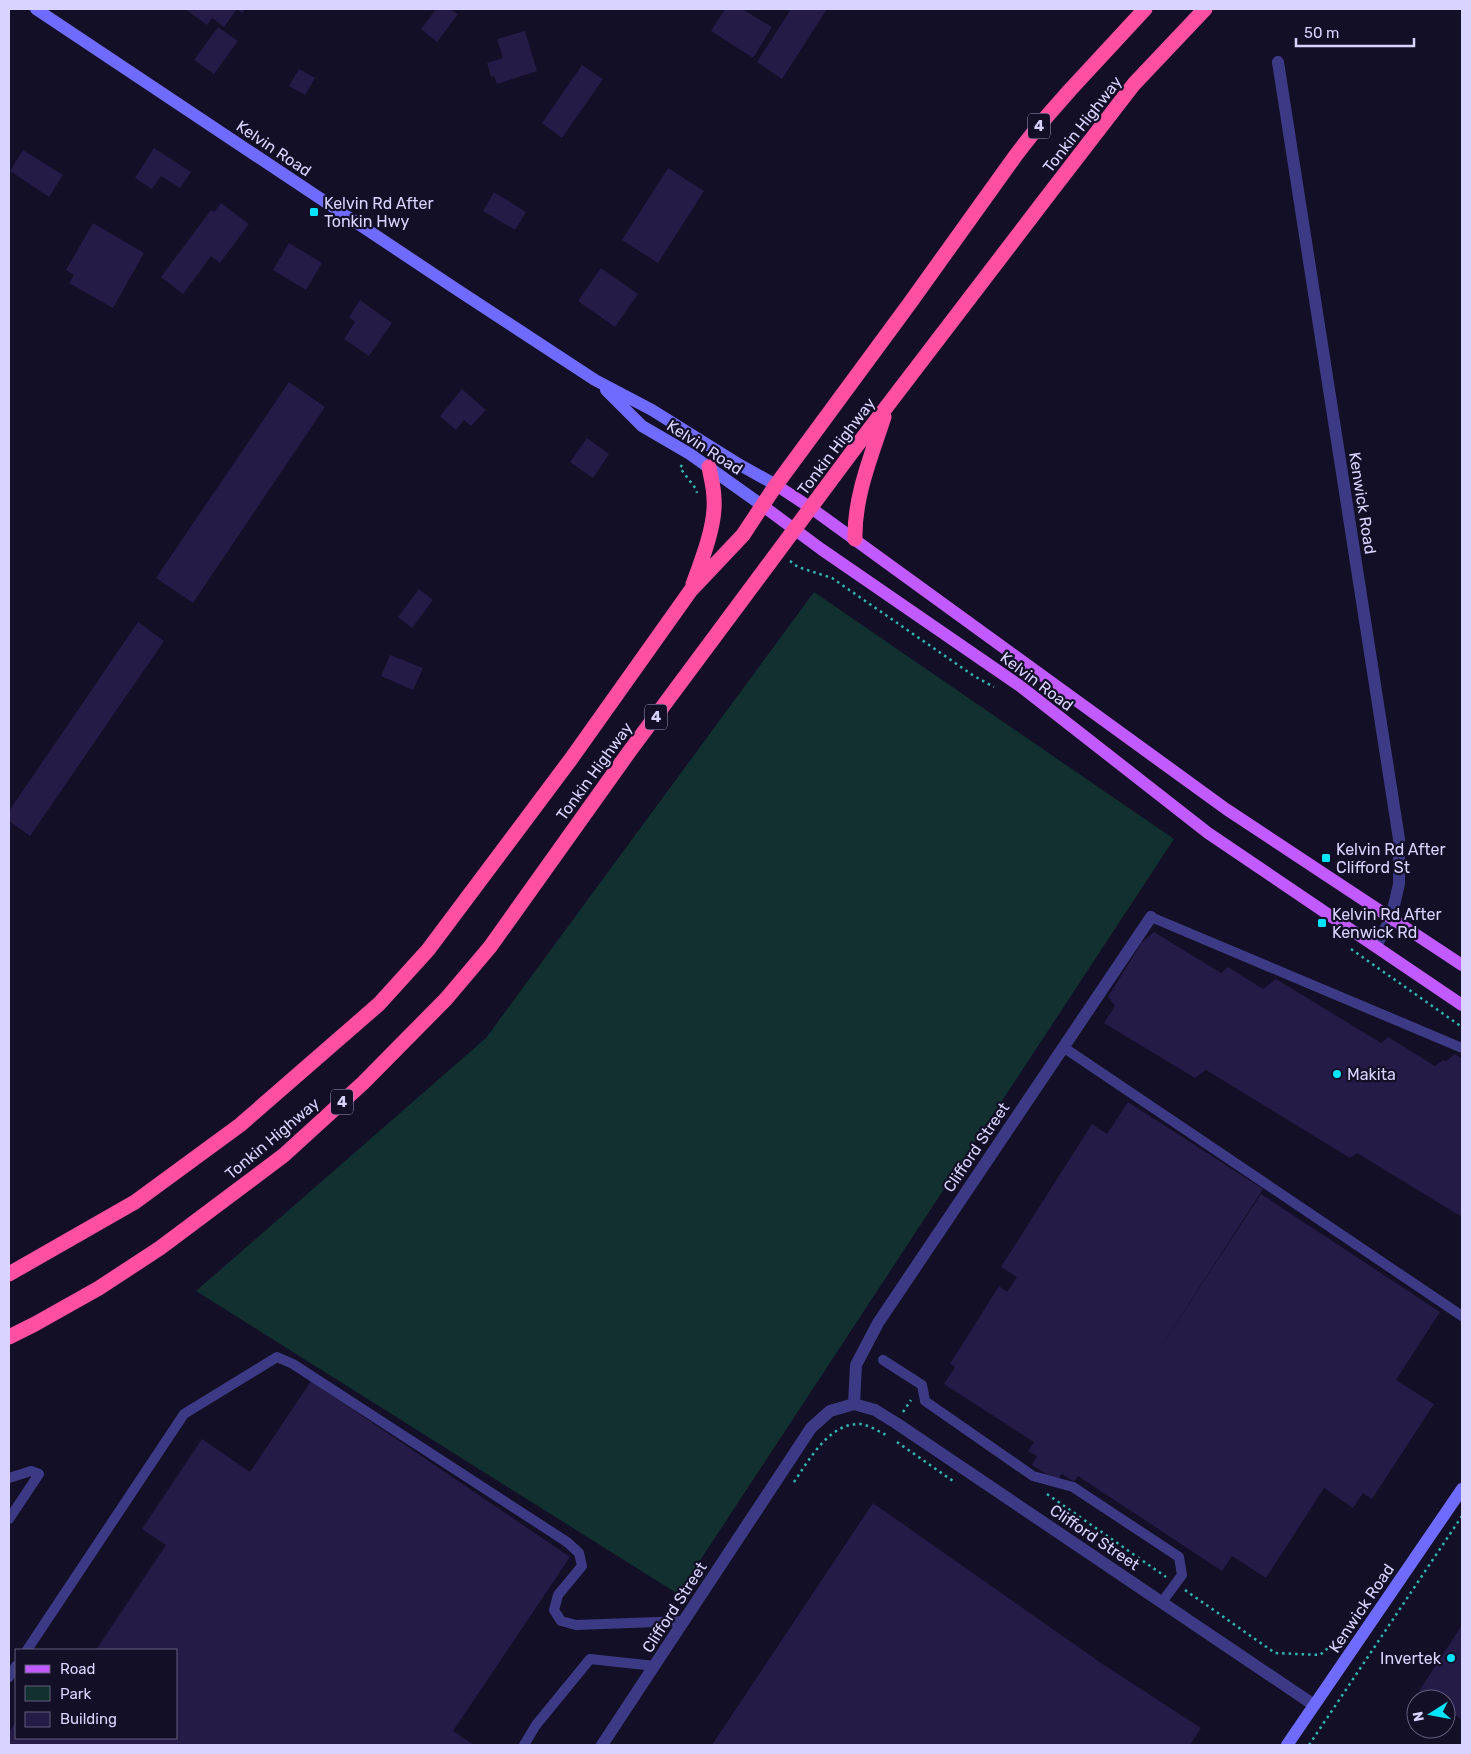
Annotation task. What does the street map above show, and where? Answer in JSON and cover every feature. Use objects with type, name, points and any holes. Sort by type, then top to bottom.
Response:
[{"type":"highway","name":"Tonkin Highway","points":[[9,1274],[135,1202],[240,1125],[379,1004],[428,950],[571,759],[691,590],[743,535],[776,485],[1041,123],[1145,9]]},
{"type":"highway","name":"Tonkin Highway","points":[[9,1337],[99,1288],[168,1242],[284,1155],[363,1083],[446,998],[490,947],[629,752],[778,552],[1134,84],[1205,9]]},
{"type":"highway","points":[[855,539],[854,522],[858,498],[888,406]]},
{"type":"highway","points":[[691,590],[705,551],[714,509],[713,485],[709,467]]},
{"type":"main road","name":"Kelvin Road","points":[[36,9],[425,269],[596,380],[652,410],[812,508],[1226,809],[1462,965]]},
{"type":"main road","name":"Kelvin Road","points":[[596,380],[642,426],[709,467],[795,530],[1020,686],[1208,833],[1462,1005]]},
{"type":"main road","name":"Kenwick Road","points":[[1287,1745],[1462,1489]]},
{"type":"street","name":"Kenwick Road","points":[[1278,62],[1400,839],[1400,884],[1391,918],[1376,946]]},
{"type":"street","name":"Clifford Street","points":[[854,1404],[856,1365],[878,1323],[1151,917]]},
{"type":"street","name":"Clifford Street","points":[[602,1745],[810,1428],[830,1411],[854,1404],[874,1410],[896,1423],[1314,1705]]},
{"type":"lane","points":[[1151,917],[1462,1048]]},
{"type":"lane","points":[[1063,1047],[1462,1316]]},
{"type":"lane","points":[[28,1649],[184,1414],[277,1357],[293,1364],[567,1542],[579,1553],[582,1566],[558,1595],[554,1610],[561,1620],[576,1626],[685,1620]]},
{"type":"lane","points":[[883,1360],[922,1385],[925,1401],[1033,1476],[1073,1487],[1179,1557],[1182,1575],[1162,1602]]},
{"type":"lane","points":[[9,1478],[31,1471],[39,1474],[9,1519]]},
{"type":"lane","points":[[524,1745],[536,1725],[590,1659],[655,1666]]},
{"type":"path","points":[[690,454],[680,468],[696,489],[698,498]]},
{"type":"path","points":[[778,552],[798,567]]},
{"type":"path","points":[[793,1483],[822,1442],[839,1429],[859,1424],[870,1426],[887,1436],[911,1400]]},
{"type":"path","points":[[895,1441],[953,1481]]},
{"type":"path","points":[[1040,1489],[1275,1652],[1320,1655],[1343,1635],[1371,1652]]},
{"type":"path","points":[[1309,1745],[1462,1516]]},
{"type":"green space","points":[[814,592],[1174,839],[678,1594],[196,1291],[486,1038]]},
{"type":"building","points":[[185,9],[237,9],[224,27],[212,18],[207,25]]},
{"type":"building","points":[[237,9],[245,9],[242,13]]},
{"type":"building","points":[[436,9],[450,9],[458,14],[437,42],[421,29]]},
{"type":"building","points":[[725,9],[742,9],[772,27],[753,58],[711,31]]},
{"type":"building","points":[[791,9],[827,9],[782,79],[757,62]]},
{"type":"building","points":[[218,27],[238,41],[214,74],[194,60]]},
{"type":"building","points":[[525,31],[537,71],[497,84],[494,76],[491,77],[487,63],[503,58],[497,39]]},
{"type":"building","points":[[582,65],[603,79],[562,138],[542,123]]},
{"type":"building","points":[[299,69],[315,78],[305,95],[289,86]]},
{"type":"building","points":[[154,148],[191,172],[180,188],[161,176],[152,189],[135,178]]},
{"type":"building","points":[[23,150],[63,175],[49,197],[10,171]]},
{"type":"building","points":[[668,168],[704,191],[658,263],[622,240]]},
{"type":"building","points":[[494,192],[526,212],[515,230],[483,211]]},
{"type":"building","points":[[221,203],[249,224],[220,263],[211,256],[183,294],[161,277],[211,210],[214,212]]},
{"type":"building","points":[[93,223],[144,253],[113,308],[69,283],[74,275],[66,270]]},
{"type":"building","points":[[289,243],[322,263],[306,290],[273,270]]},
{"type":"building","points":[[601,268],[638,294],[615,327],[578,301]]},
{"type":"building","points":[[360,300],[392,323],[369,356],[344,339],[355,322],[349,317]]},
{"type":"building","points":[[289,382],[325,407],[193,603],[156,578]]},
{"type":"building","points":[[462,389],[486,410],[471,426],[464,420],[456,430],[440,416]]},
{"type":"building","points":[[587,438],[609,454],[593,478],[570,462]]},
{"type":"building","points":[[419,589],[433,600],[412,628],[398,617]]},
{"type":"building","points":[[138,622],[164,641],[30,836],[9,821],[9,811]]},
{"type":"building","points":[[390,655],[423,668],[413,690],[381,676]]},
{"type":"building","name":"Makita","points":[[1154,932],[1221,973],[1228,967],[1263,989],[1276,979],[1381,1043],[1388,1037],[1435,1066],[1455,1054],[1462,1059],[1462,1217],[1357,1153],[1350,1158],[1206,1070],[1195,1078],[1104,1023],[1115,1006],[1108,997],[1142,942]]},
{"type":"building","points":[[1128,1102],[1263,1189],[1153,1359],[1261,1194],[1440,1312],[1396,1380],[1434,1404],[1372,1499],[1363,1493],[1353,1508],[1324,1488],[1266,1578],[1232,1556],[1222,1571],[1078,1476],[1074,1482],[1062,1474],[1057,1481],[1032,1465],[1037,1456],[1028,1451],[1034,1442],[944,1384],[955,1367],[950,1364],[999,1286],[1007,1292],[1017,1277],[1001,1267],[1092,1124],[1107,1134]]},
{"type":"building","points":[[311,1381],[570,1557],[453,1731],[474,1745],[9,1745],[9,1732],[15,1723],[15,1739],[178,1739],[178,1649],[97,1649],[166,1545],[142,1529],[202,1439],[250,1472]]},
{"type":"building","points":[[873,1503],[1101,1663],[1201,1728],[1190,1745],[712,1745]]},
{"type":"building","name":"Invertek","points":[[1462,1625],[1462,1720],[1456,1716],[1456,1689],[1420,1689]]},
{"type":"place","name":"Kelvin Rd After Tonkin Hwy","points":[[314,212]]},
{"type":"place","name":"Kelvin Rd After Clifford St","points":[[1326,858]]},
{"type":"place","name":"Kelvin Rd After Kenwick Rd","points":[[1322,923]]},
{"type":"place","name":"Makita","points":[[1337,1074]]},
{"type":"place","name":"Invertek","points":[[1451,1658]]}]
